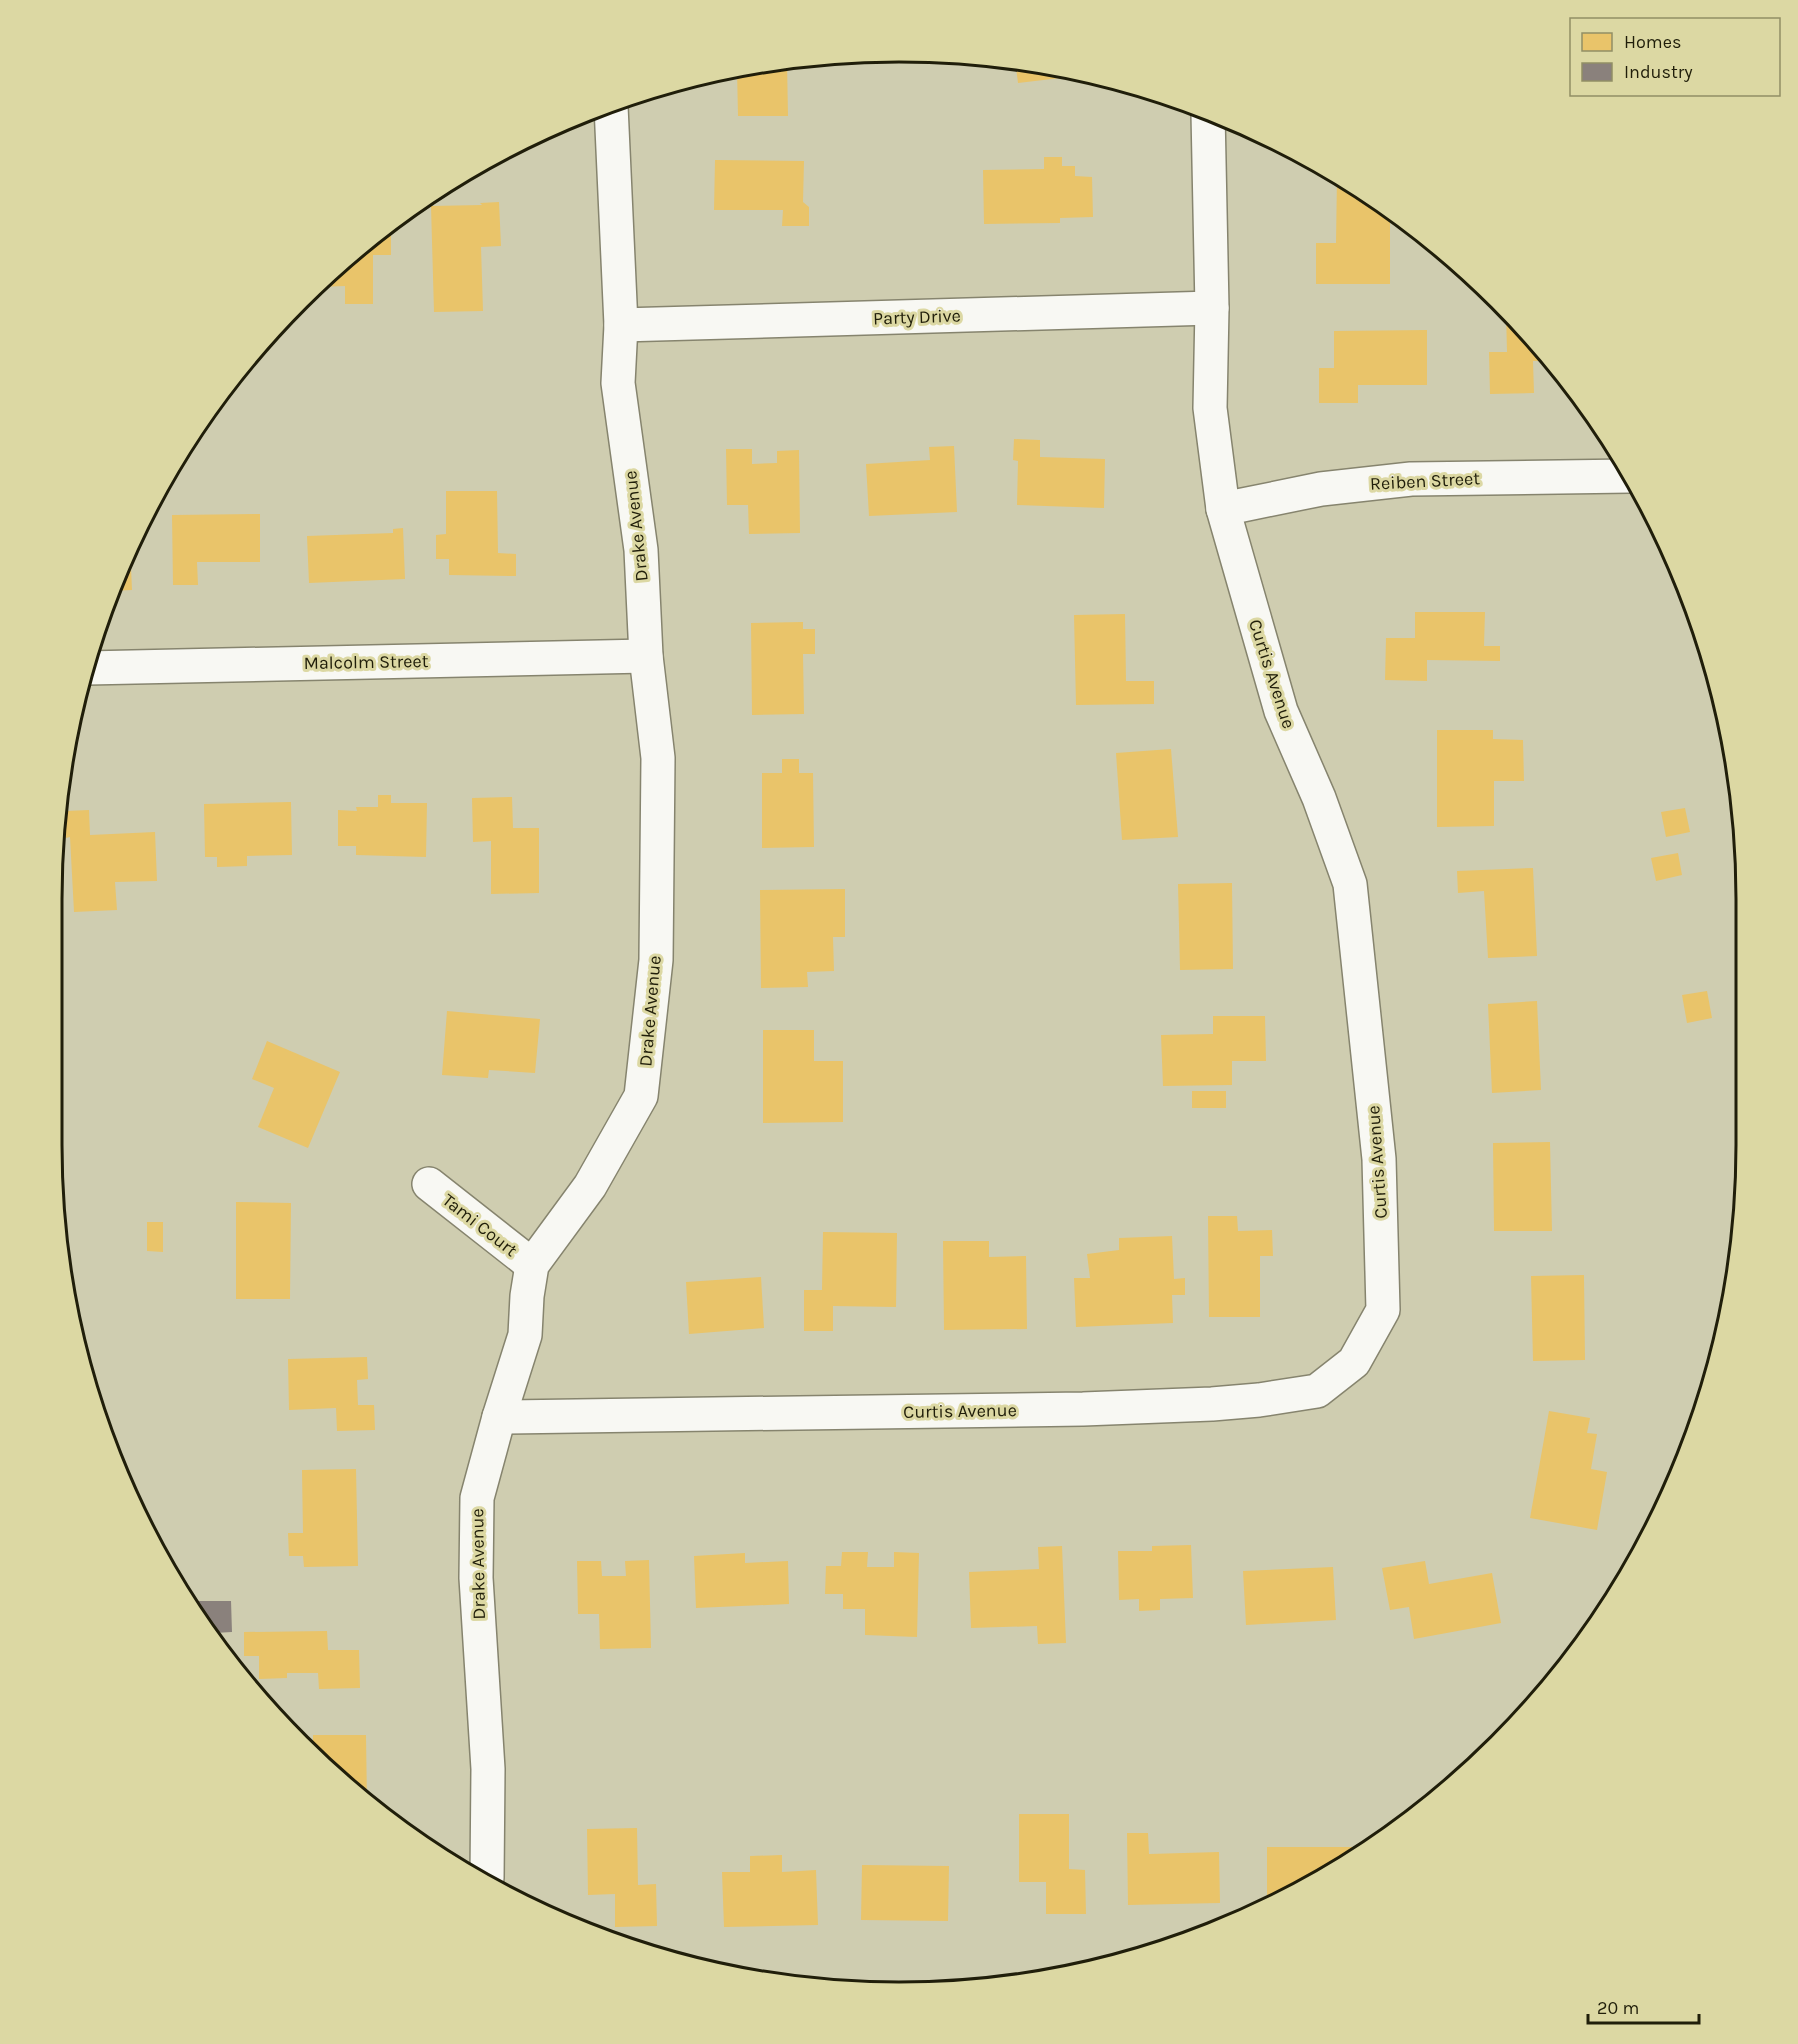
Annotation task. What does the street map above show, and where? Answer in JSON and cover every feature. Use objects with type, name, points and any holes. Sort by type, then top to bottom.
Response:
[{"type":"street","name":"Drake Avenue","points":[[487,1874],[488,1769],[476,1578],[477,1498],[525,1335],[527,1296],[532,1265],[590,1186],[641,1096],[656,960],[658,758],[646,656],[641,550],[618,383],[621,325],[611,113]]},
{"type":"street","name":"Curtis Avenue","points":[[499,1417],[1083,1409],[1259,1400],[1317,1391],[1354,1362],[1383,1310],[1379,1158],[1350,884],[1319,798],[1281,711],[1223,509],[1210,408],[1212,308],[1208,121]]},
{"type":"street","name":"Party Drive","points":[[621,325],[1212,308]]},
{"type":"street","name":"Reiben Street","points":[[1223,509],[1321,489],[1411,479],[1622,476]]},
{"type":"street","name":"Malcolm Street","points":[[94,668],[646,656]]},
{"type":"street","name":"Tami Court","points":[[429,1184],[532,1265]]},
{"type":"building: Homes","points":[[787,69],[788,116],[738,116],[737,78]]},
{"type":"building: Homes","points":[[1016,70],[1061,78],[1018,83]]},
{"type":"building: Homes","points":[[1044,157],[1062,157],[1062,166],[1075,166],[1075,176],[1092,177],[1093,217],[1060,218],[1060,223],[984,224],[983,170],[1044,169]]},
{"type":"building: Homes","points":[[715,160],[804,161],[803,202],[809,207],[809,226],[782,226],[783,210],[714,210]]},
{"type":"building: Homes","points":[[1337,186],[1390,221],[1390,284],[1316,284],[1316,243],[1336,243]]},
{"type":"building: Homes","points":[[499,202],[501,246],[481,247],[483,311],[434,312],[431,206],[482,205],[480,203]]},
{"type":"building: Homes","points":[[391,234],[391,255],[373,255],[373,304],[345,304],[345,286],[328,287]]},
{"type":"building: Homes","points":[[1506,323],[1540,361],[1533,361],[1534,393],[1490,394],[1489,352],[1507,352]]},
{"type":"building: Homes","points":[[1427,330],[1427,385],[1358,385],[1358,403],[1319,403],[1319,368],[1334,368],[1334,331]]},
{"type":"building: Homes","points":[[1014,439],[1040,440],[1040,457],[1105,459],[1104,508],[1017,505],[1018,461],[1013,460]]},
{"type":"building: Homes","points":[[954,446],[957,512],[869,516],[866,464],[930,460],[929,447]]},
{"type":"building: Homes","points":[[726,449],[752,449],[752,464],[777,463],[777,451],[799,450],[800,533],[749,534],[748,505],[727,505]]},
{"type":"building: Homes","points":[[446,491],[497,491],[498,553],[516,554],[516,576],[449,575],[449,559],[436,559],[436,535],[446,534]]},
{"type":"building: Homes","points":[[260,514],[260,562],[197,562],[198,585],[173,585],[172,515]]},
{"type":"building: Homes","points":[[403,528],[405,579],[309,583],[307,536],[393,533],[393,529]]},
{"type":"building: Homes","points":[[131,566],[132,590],[121,591]]},
{"type":"building: Homes","points":[[1415,612],[1485,612],[1484,646],[1500,646],[1500,661],[1427,660],[1427,681],[1385,680],[1386,638],[1415,638]]},
{"type":"building: Homes","points":[[1125,614],[1126,681],[1154,681],[1154,704],[1076,705],[1074,615]]},
{"type":"building: Homes","points":[[803,622],[803,629],[815,629],[815,654],[803,654],[804,714],[752,715],[751,623]]},
{"type":"building: Homes","points":[[1437,730],[1493,730],[1493,739],[1523,740],[1524,781],[1494,781],[1494,826],[1437,827]]},
{"type":"building: Homes","points":[[1171,749],[1178,837],[1122,840],[1116,753]]},
{"type":"building: Homes","points":[[782,759],[799,759],[799,773],[813,773],[814,847],[762,848],[762,773],[782,773]]},
{"type":"building: Homes","points":[[378,795],[391,795],[391,803],[427,803],[426,857],[356,855],[356,846],[338,846],[338,810],[357,811],[356,807],[378,807]]},
{"type":"building: Homes","points":[[512,797],[513,828],[539,828],[539,893],[491,894],[491,841],[473,842],[472,798]]},
{"type":"building: Homes","points":[[291,802],[292,855],[247,856],[247,866],[217,867],[217,857],[205,857],[204,804]]},
{"type":"building: Homes","points":[[1685,808],[1690,832],[1666,837],[1661,812]]},
{"type":"building: Homes","points":[[89,810],[90,835],[155,832],[157,881],[115,882],[117,910],[74,912],[70,837],[66,838],[67,811]]},
{"type":"building: Homes","points":[[1678,853],[1682,875],[1656,881],[1651,858]]},
{"type":"building: Homes","points":[[1533,868],[1537,956],[1488,958],[1484,891],[1458,893],[1457,871]]},
{"type":"building: Homes","points":[[1232,883],[1233,969],[1180,970],[1178,884]]},
{"type":"building: Homes","points":[[845,889],[845,937],[833,937],[834,971],[807,972],[808,987],[761,988],[760,890]]},
{"type":"building: Homes","points":[[1707,991],[1712,1018],[1687,1023],[1682,995]]},
{"type":"building: Homes","points":[[1537,1001],[1541,1090],[1492,1093],[1488,1004]]},
{"type":"building: Homes","points":[[447,1011],[540,1019],[535,1073],[489,1070],[488,1078],[442,1075]]},
{"type":"building: Homes","points":[[1213,1016],[1265,1016],[1266,1061],[1232,1061],[1232,1085],[1163,1086],[1161,1035],[1213,1034]]},
{"type":"building: Homes","points":[[763,1030],[814,1030],[814,1061],[843,1061],[843,1122],[763,1123]]},
{"type":"building: Homes","points":[[267,1041],[340,1072],[308,1148],[258,1127],[274,1088],[252,1079]]},
{"type":"building: Homes","points":[[1192,1091],[1226,1091],[1226,1108],[1192,1108]]},
{"type":"building: Homes","points":[[1550,1142],[1552,1231],[1494,1231],[1493,1143]]},
{"type":"building: Homes","points":[[236,1202],[291,1203],[290,1299],[236,1299]]},
{"type":"building: Homes","points":[[1208,1216],[1237,1216],[1238,1231],[1272,1230],[1273,1256],[1260,1256],[1260,1317],[1209,1317]]},
{"type":"building: Homes","points":[[147,1222],[163,1222],[163,1252],[147,1251]]},
{"type":"building: Homes","points":[[823,1232],[897,1233],[896,1307],[833,1306],[833,1331],[804,1331],[804,1290],[822,1290]]},
{"type":"building: Homes","points":[[1172,1236],[1174,1279],[1185,1278],[1185,1295],[1172,1295],[1173,1323],[1076,1327],[1074,1278],[1090,1278],[1087,1254],[1119,1250],[1119,1238]]},
{"type":"building: Homes","points":[[943,1241],[989,1241],[989,1257],[1026,1256],[1027,1329],[944,1330]]},
{"type":"building: Homes","points":[[1584,1275],[1585,1360],[1533,1361],[1531,1276]]},
{"type":"building: Homes","points":[[761,1277],[764,1328],[689,1334],[686,1282]]},
{"type":"building: Homes","points":[[367,1357],[368,1379],[357,1380],[358,1405],[374,1405],[375,1430],[337,1431],[336,1408],[289,1410],[288,1359]]},
{"type":"building: Homes","points":[[1549,1411],[1590,1418],[1587,1433],[1597,1434],[1591,1469],[1607,1472],[1597,1530],[1530,1518]]},
{"type":"building: Homes","points":[[356,1469],[358,1566],[304,1567],[303,1556],[289,1556],[288,1533],[303,1533],[302,1470]]},
{"type":"building: Homes","points":[[1191,1545],[1193,1598],[1160,1599],[1160,1610],[1139,1611],[1139,1599],[1119,1600],[1118,1551],[1152,1551],[1152,1546]]},
{"type":"building: Homes","points":[[1062,1546],[1066,1643],[1038,1644],[1037,1626],[971,1628],[969,1572],[1039,1569],[1038,1547]]},
{"type":"building: Homes","points":[[842,1552],[868,1552],[867,1567],[894,1567],[894,1552],[919,1553],[917,1637],[865,1635],[865,1609],[843,1609],[843,1594],[825,1594],[826,1566],[841,1566]]},
{"type":"building: Homes","points":[[745,1553],[745,1563],[788,1561],[789,1604],[696,1608],[694,1556]]},
{"type":"building: Homes","points":[[649,1560],[651,1648],[600,1649],[599,1614],[578,1614],[577,1561],[601,1561],[602,1576],[626,1576],[625,1561]]},
{"type":"building: Homes","points":[[1425,1561],[1429,1584],[1492,1573],[1501,1623],[1414,1639],[1409,1607],[1390,1610],[1382,1568]]},
{"type":"building: Homes","points":[[1333,1567],[1336,1620],[1246,1625],[1243,1571]]},
{"type":"building: Homes","points":[[327,1631],[328,1650],[359,1650],[360,1688],[319,1689],[318,1673],[287,1673],[287,1678],[259,1679],[259,1656],[244,1656],[244,1632]]},
{"type":"building: Homes","points":[[313,1735],[366,1735],[367,1791],[347,1775],[313,1743]]},
{"type":"building: Homes","points":[[1019,1814],[1069,1814],[1069,1869],[1085,1870],[1086,1914],[1046,1914],[1046,1882],[1019,1882]]},
{"type":"building: Homes","points":[[637,1828],[638,1885],[656,1884],[657,1926],[615,1927],[615,1894],[588,1895],[587,1829]]},
{"type":"building: Homes","points":[[1127,1833],[1148,1833],[1149,1854],[1219,1852],[1220,1903],[1128,1905]]},
{"type":"building: Homes","points":[[1267,1847],[1354,1847],[1318,1870],[1267,1897]]},
{"type":"building: Homes","points":[[782,1855],[782,1872],[816,1870],[818,1925],[724,1927],[722,1872],[750,1872],[750,1856]]},
{"type":"building: Homes","points":[[862,1865],[949,1866],[948,1921],[861,1920]]},
{"type":"building: Industry","points":[[197,1601],[231,1601],[232,1632],[219,1633]]}]
